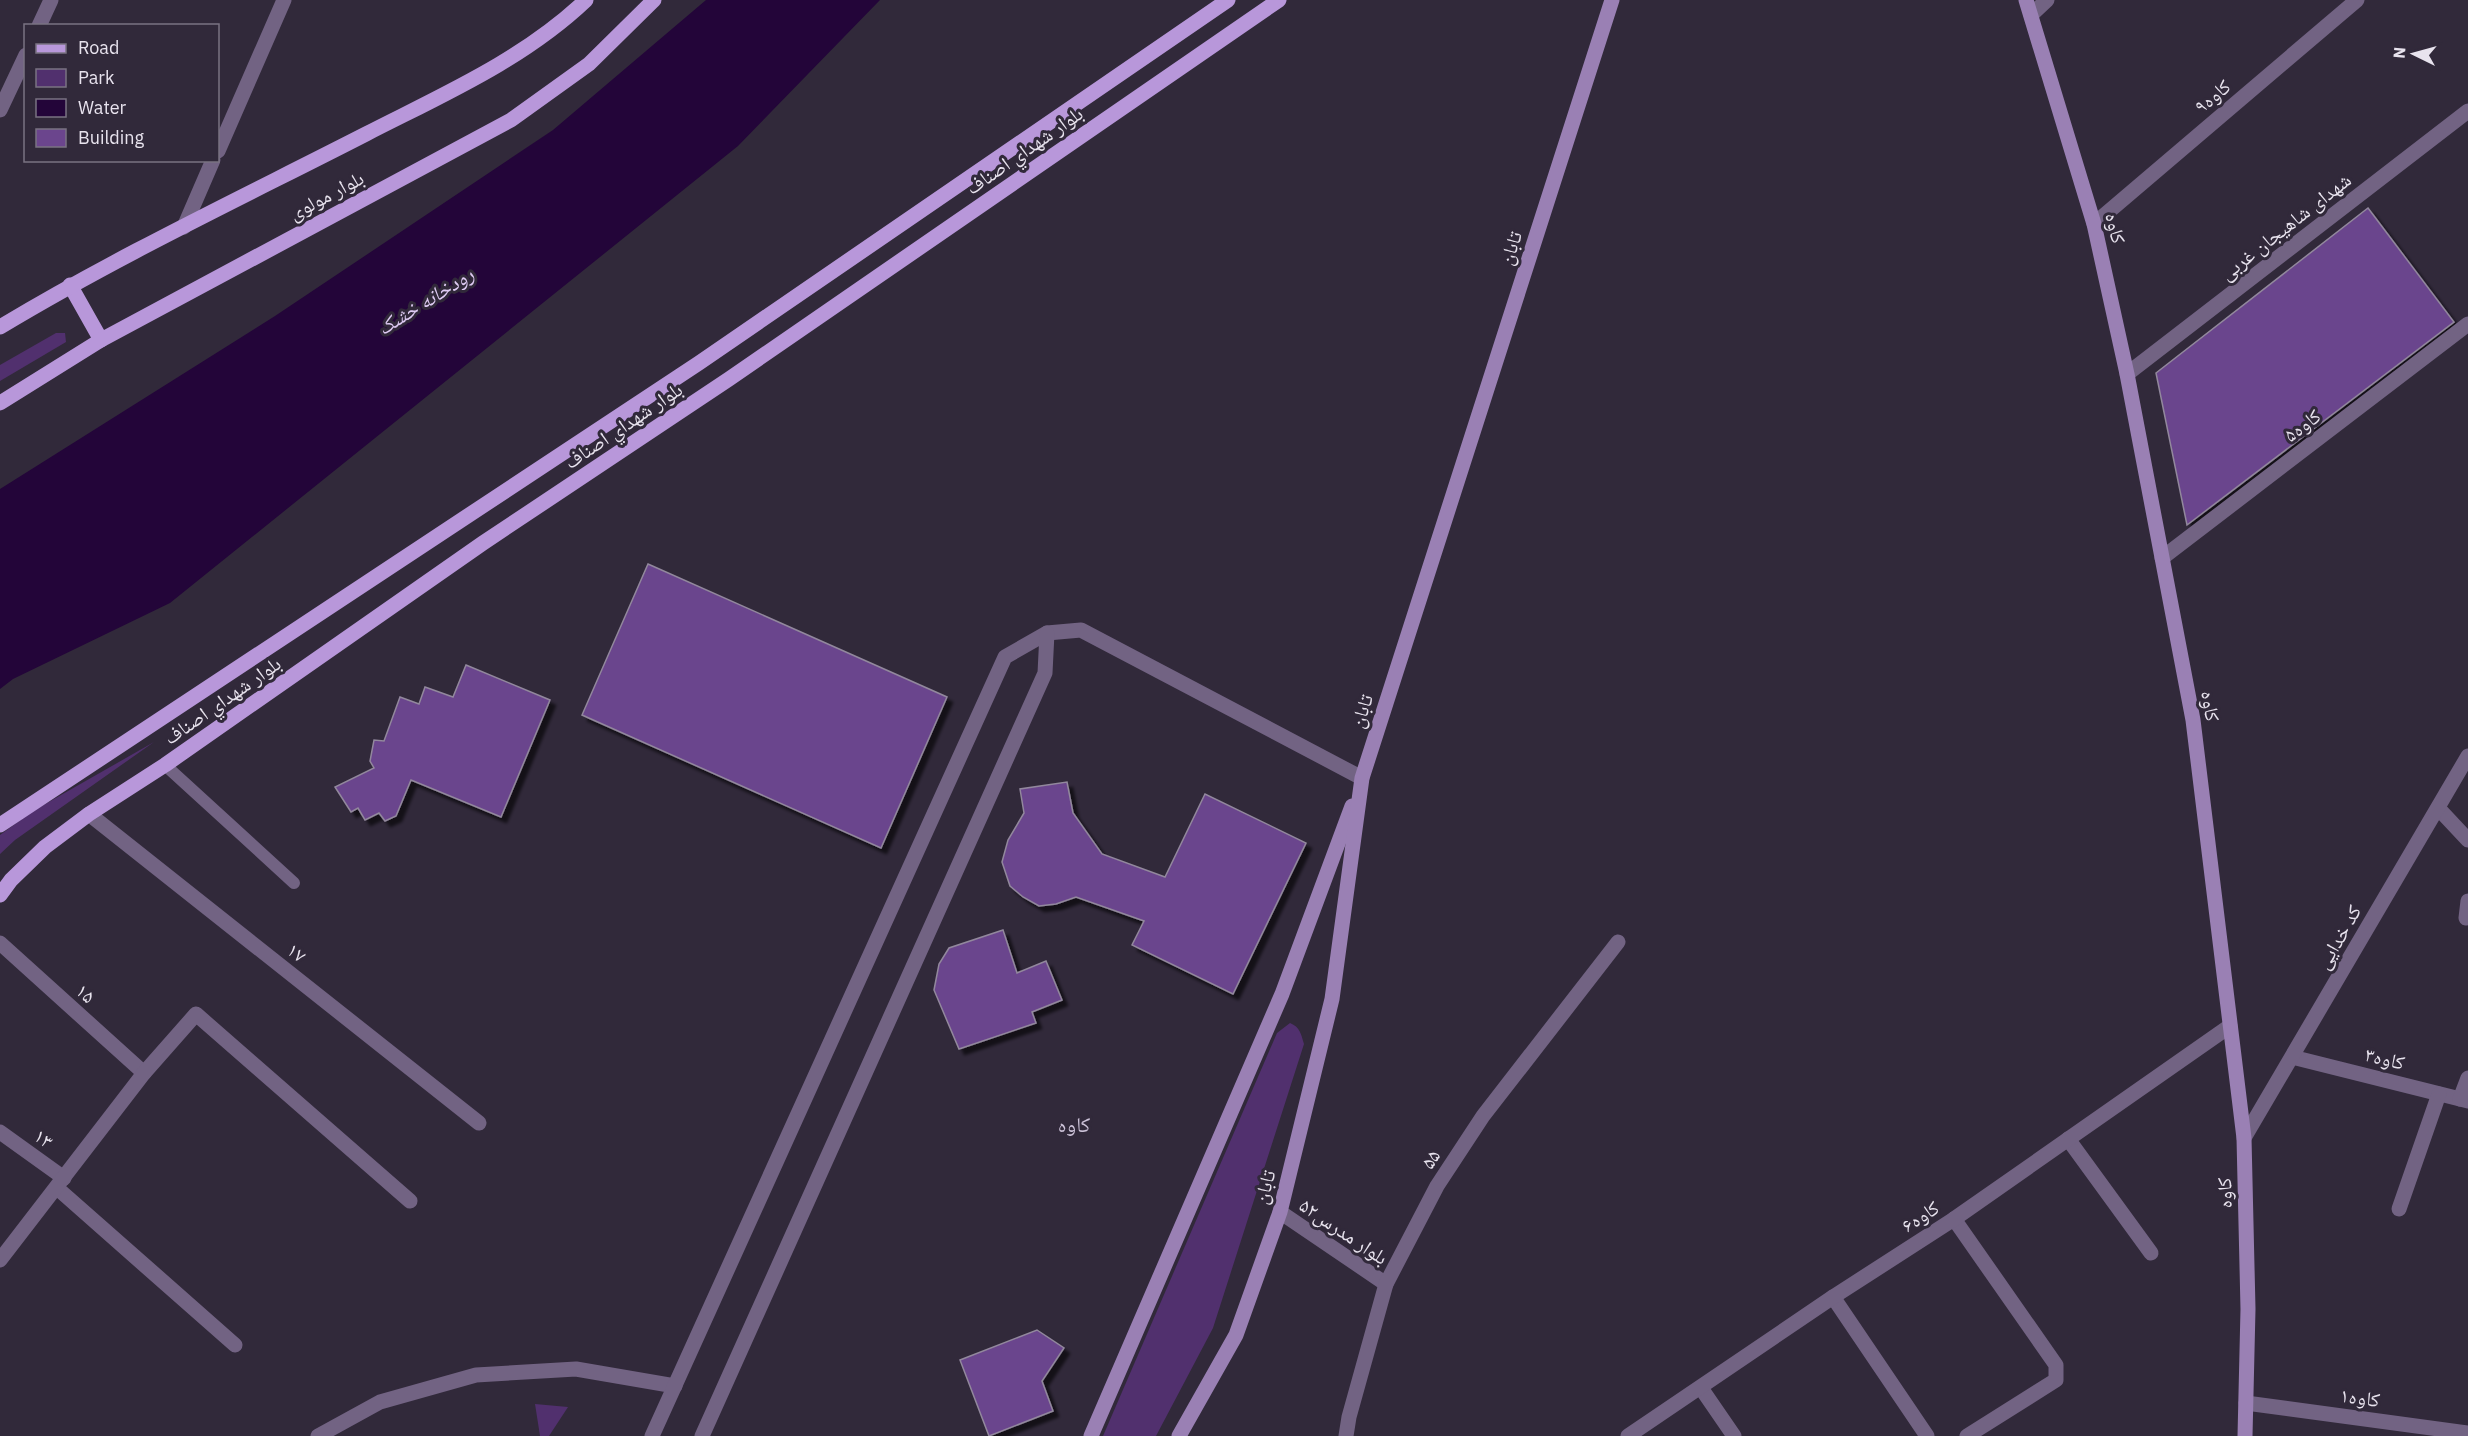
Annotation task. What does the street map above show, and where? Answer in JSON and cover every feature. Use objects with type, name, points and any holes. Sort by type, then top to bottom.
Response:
[{"type":"main road","name":"بلوار مولوی","points":[[0,327],[70,285],[491,70],[561,24],[586,0]]},
{"type":"main road","name":"بلوار مولوی","points":[[0,403],[101,340],[512,120],[589,64],[654,0]]},
{"type":"main road","name":"بلوار شهداي اصناف","points":[[0,825],[79,775],[699,363],[1228,0]]},
{"type":"main road","name":"بلوار شهداي اصناف","points":[[0,895],[11,880],[45,847],[89,814],[165,765],[483,543],[729,379],[1279,0]]},
{"type":"main road","points":[[70,285],[101,340]]},
{"type":"street","points":[[40,24],[51,0]]},
{"type":"street","points":[[219,149],[284,0]]},
{"type":"street","name":"تابان","points":[[1179,1436],[1236,1335],[1280,1212],[1332,999],[1362,778],[1612,0]]},
{"type":"street","points":[[2028,7],[2047,0]]},
{"type":"street","name":"کاوه۹","points":[[2094,224],[2358,0]]},
{"type":"street","name":"کاوه","points":[[2028,7],[2094,224],[2127,374],[2193,720],[2244,1138],[2248,1309],[2245,1436]]},
{"type":"street","points":[[0,110],[24,59]]},
{"type":"street","name":"شهدای شاهیجان غربی","points":[[2127,374],[2468,111]]},
{"type":"street","points":[[184,227],[212,162]]},
{"type":"street","name":"کاوه۵","points":[[2162,558],[2468,324]]},
{"type":"street","points":[[652,1436],[1005,657],[1047,633],[1081,630],[1362,778],[1282,994],[1091,1436]]},
{"type":"street","points":[[702,1436],[1045,673],[1047,633]]},
{"type":"street","name":"کد خدایی","points":[[2244,1138],[2468,756]]},
{"type":"street","points":[[2438,808],[2468,840]]},
{"type":"street","name":"۱۷","points":[[89,814],[479,1124]]},
{"type":"street","points":[[2466,918],[2468,901]]},
{"type":"street","name":"۵۵","points":[[1346,1436],[1349,1417],[1386,1284],[1437,1186],[1483,1116],[1618,942]]},
{"type":"street","name":"۱۵","points":[[0,943],[144,1073]]},
{"type":"street","points":[[0,1260],[144,1073],[196,1014],[410,1201]]},
{"type":"street","name":"کاوه۶","points":[[1628,1436],[1833,1297],[1954,1219],[2230,1026]]},
{"type":"street","name":"کاوه۳","points":[[2292,1057],[2464,1100]]},
{"type":"street","points":[[2464,1100],[2468,1078]]},
{"type":"street","points":[[2399,1209],[2439,1094]]},
{"type":"street","name":"۱۳","points":[[0,1132],[60,1183],[235,1345]]},
{"type":"street","points":[[2068,1139],[2151,1253]]},
{"type":"street","name":"۵۲بلوار مدرس","points":[[1280,1212],[1386,1284]]},
{"type":"street","points":[[1954,1219],[2056,1365],[2058,1372],[2056,1380],[1966,1436]]},
{"type":"street","points":[[1833,1297],[1927,1436]]},
{"type":"street","points":[[318,1436],[380,1402],[476,1375],[576,1369],[675,1386]]},
{"type":"street","points":[[1701,1388],[1734,1436]]},
{"type":"street","name":"کاوه۱","points":[[2246,1403],[2467,1428]]},
{"type":"lane","points":[[165,765],[294,883]]},
{"type":"green space","points":[[56,333],[65,333],[66,342],[0,381],[0,365]]},
{"type":"green space","points":[[154,742],[15,840],[0,854],[0,835],[33,811]]},
{"type":"green space","points":[[1290,1023],[1298,1029],[1304,1044],[1213,1328],[1156,1436],[1103,1436],[1277,1033]]},
{"type":"green space","points":[[535,1404],[568,1407],[549,1436],[540,1436]]},
{"type":"water","name":"رودخانه خشک","points":[[706,0],[880,0],[738,146],[170,603],[13,679],[0,689],[0,489],[275,316],[553,130]]},
{"type":"building","points":[[2368,208],[2454,322],[2187,525],[2156,373]]},
{"type":"building","points":[[648,564],[947,697],[881,848],[582,715]]},
{"type":"building","points":[[466,665],[550,700],[501,817],[411,780],[396,816],[385,821],[379,813],[365,820],[358,808],[351,812],[335,787],[374,768],[370,761],[374,740],[384,741],[400,697],[419,704],[425,687],[453,697]]},
{"type":"building","points":[[1067,782],[1073,813],[1102,854],[1165,877],[1205,794],[1306,843],[1233,994],[1132,945],[1144,921],[1076,897],[1056,904],[1039,906],[1010,886],[1002,862],[1008,840],[1024,813],[1020,789]]},
{"type":"building","points":[[1003,930],[1017,973],[1046,961],[1062,1000],[1032,1012],[1036,1023],[959,1049],[934,990],[939,964],[949,948]]},
{"type":"building","points":[[1037,1330],[1064,1348],[1042,1381],[1053,1411],[989,1436],[960,1360]]},
{"type":"district","name":"کاوه","points":[[1074,1124]]}]
